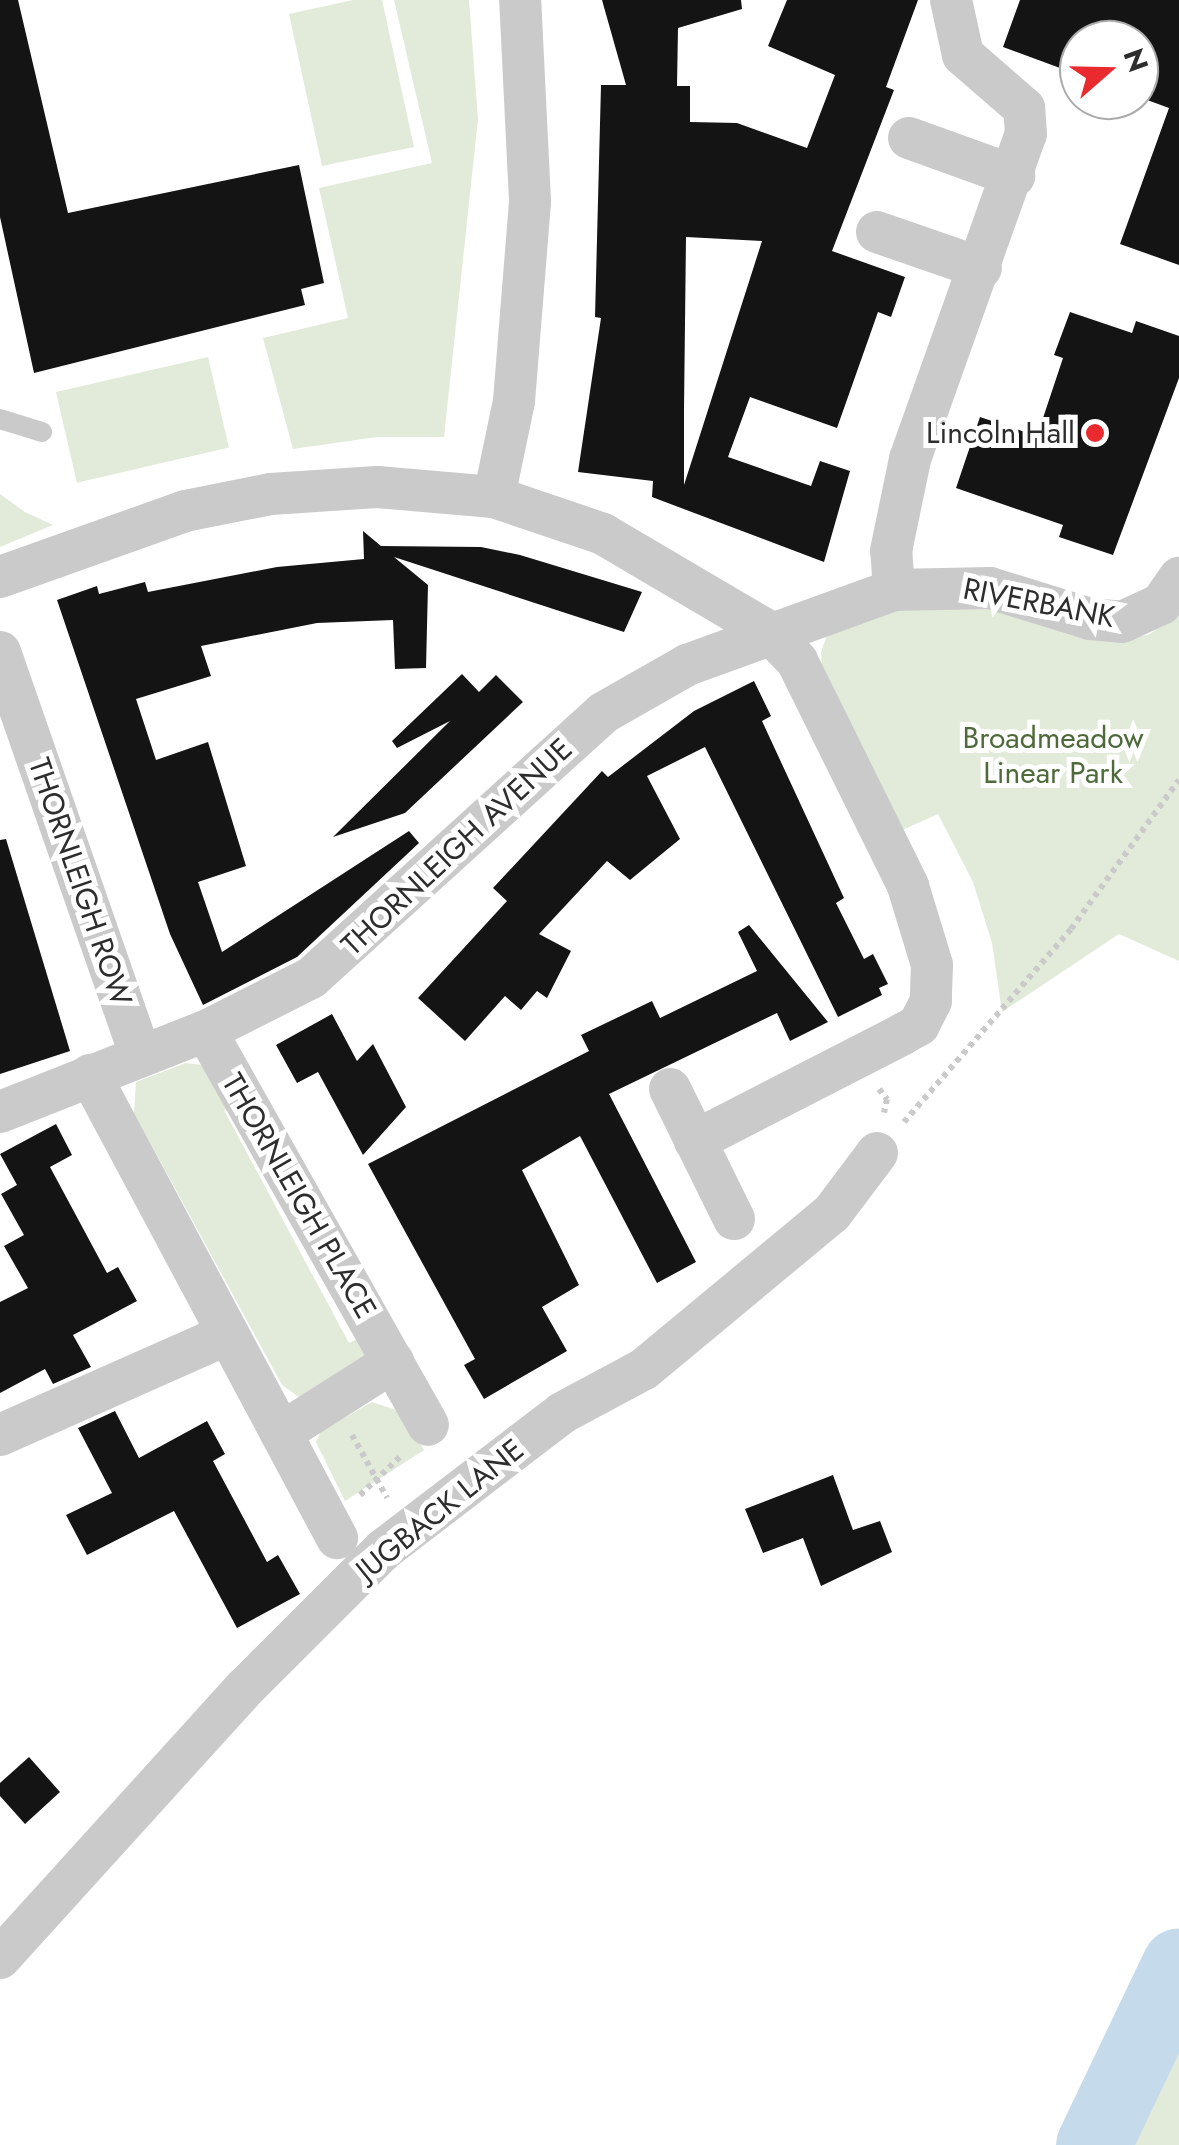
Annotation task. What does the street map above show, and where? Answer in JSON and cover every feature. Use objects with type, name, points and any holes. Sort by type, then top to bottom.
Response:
[{"type":"street","points":[[494,497],[514,401],[530,201],[520,0]]},
{"type":"street","points":[[894,590],[897,507],[1026,134],[1024,108],[963,55],[951,0]]},
{"type":"street","points":[[908,138],[1014,176]]},
{"type":"street","points":[[877,232],[981,268]]},
{"type":"street","points":[[0,577],[111,532],[271,494],[378,487],[494,497],[603,534],[768,631],[797,660],[908,886],[932,965],[931,1001],[919,1025],[696,1141]]},
{"type":"street","name":"RIVERBANK","points":[[768,631],[894,590],[990,588],[1090,619],[1122,622],[1161,604],[1179,578]]},
{"type":"street","name":"THORNLEIGH AVENUE","points":[[0,1112],[206,1031],[311,978],[363,938],[603,713],[688,665],[768,631]]},
{"type":"street","name":"THORNLEIGH ROW","points":[[0,652],[140,1055]]},
{"type":"street","name":"THORNLEIGH PLACE","points":[[206,1031],[428,1425]]},
{"type":"street","points":[[90,1074],[331,1527]]},
{"type":"street","points":[[670,1089],[734,1219]]},
{"type":"street","name":"JUGBACK LANE","points":[[0,1958],[246,1687],[407,1528],[562,1413],[644,1369],[832,1213],[877,1153]]},
{"type":"street","points":[[0,1434],[228,1334]]},
{"type":"street","points":[[281,1433],[393,1362]]},
{"type":"lane","points":[[0,419],[42,432]]},
{"type":"path","points":[[877,1153],[1071,929],[1179,780]]},
{"type":"path","points":[[334,1398],[377,1484],[407,1528]]},
{"type":"path","points":[[331,1527],[377,1484],[428,1425]]},
{"type":"green space","points":[[353,0],[382,0],[414,147],[322,166],[289,14]]},
{"type":"green space","points":[[394,0],[469,0],[478,119],[444,437],[377,437],[293,449],[263,338],[348,318],[319,188],[432,163]]},
{"type":"green space","points":[[208,357],[229,448],[77,483],[56,392]]},
{"type":"green space","points":[[0,494],[25,512],[53,525],[0,547]]},
{"type":"green space","name":"Broadmeadow Linear Park","points":[[996,604],[1111,640],[1148,635],[1179,614],[1179,961],[1119,934],[1002,1012],[992,943],[973,882],[938,814],[900,831],[822,667],[821,652],[827,635],[886,611]]},
{"type":"green space","points":[[186,1063],[202,1065],[232,1105],[224,1110],[349,1343],[359,1338],[365,1355],[299,1397],[282,1385],[134,1113],[136,1082]]},
{"type":"green space","points":[[372,1402],[402,1412],[424,1450],[345,1501],[316,1442],[321,1431]]},
{"type":"green space","points":[[1179,2018],[1179,2145],[1121,2145]]},
{"type":"building","points":[[0,0],[18,0],[68,213],[299,165],[324,283],[301,289],[305,305],[34,373],[0,217]]},
{"type":"building","points":[[602,0],[741,0],[742,9],[678,28],[677,86],[690,86],[690,122],[737,123],[807,148],[835,75],[768,46],[787,0],[918,0],[886,87],[894,90],[832,251],[905,277],[891,317],[878,312],[837,428],[750,397],[728,457],[811,486],[820,461],[850,471],[824,562],[652,497],[653,481],[578,472],[601,318],[595,317],[601,85],[626,85]],"holes":[[[686,237],[762,241],[684,485]]]},
{"type":"building","points":[[1020,0],[1179,0],[1179,265],[1120,244],[1169,108],[1159,104],[1159,20],[1059,20],[1059,68],[1003,47]]},
{"type":"building","name":"Lincoln Hall","points":[[1070,312],[1132,333],[1136,321],[1179,336],[1179,378],[1113,555],[1059,537],[1063,525],[956,488],[980,417],[1037,436],[1063,358],[1054,355]]},
{"type":"building","points":[[363,531],[381,546],[481,547],[642,592],[624,632],[394,557],[428,585],[426,668],[395,669],[393,620],[317,623],[201,646],[211,676],[136,699],[156,760],[208,742],[246,866],[198,882],[222,952],[409,831],[419,843],[297,957],[203,1005],[170,934],[57,600],[97,586],[99,594],[145,582],[148,592],[277,567],[364,559]]},
{"type":"building","points":[[462,674],[479,692],[496,675],[523,702],[405,813],[333,837],[450,721],[397,748],[392,741]]},
{"type":"building","points":[[754,681],[771,716],[762,721],[844,898],[836,903],[864,959],[873,954],[888,984],[879,988],[882,995],[838,1017],[705,747],[647,776],[680,839],[630,880],[607,861],[539,934],[571,951],[547,998],[537,991],[521,1010],[505,996],[465,1041],[418,998],[507,901],[493,888],[602,771],[608,777],[694,711]]},
{"type":"building","points":[[6,839],[70,1051],[0,1074],[0,840]]},
{"type":"building","points":[[749,925],[828,1022],[790,1041],[777,1013],[609,1094],[696,1262],[657,1283],[580,1136],[522,1170],[579,1285],[542,1307],[567,1351],[484,1399],[464,1365],[475,1359],[368,1164],[589,1051],[581,1035],[652,1001],[660,1018],[757,971],[738,932]]},
{"type":"building","points":[[332,1014],[357,1061],[373,1044],[406,1107],[363,1155],[318,1072],[297,1083],[276,1045]]},
{"type":"building","points":[[56,1124],[72,1155],[50,1167],[107,1273],[118,1267],[137,1301],[73,1335],[91,1367],[53,1384],[45,1369],[0,1393],[0,1302],[28,1288],[4,1246],[24,1235],[1,1194],[17,1185],[0,1154]]},
{"type":"building","points":[[115,1411],[139,1458],[207,1421],[225,1454],[213,1461],[267,1562],[278,1555],[300,1594],[237,1628],[174,1511],[87,1555],[66,1515],[112,1493],[78,1428]]},
{"type":"building","points":[[833,1475],[853,1530],[880,1521],[892,1552],[821,1586],[803,1538],[763,1553],[745,1509]]},
{"type":"building","points":[[29,1757],[60,1792],[25,1824],[0,1796],[0,1783]]},
{"type":"waterway","points":[[1093,2145],[1179,1965]]},
{"type":"place","name":"Lincoln Hall","points":[[1095,433]]}]
